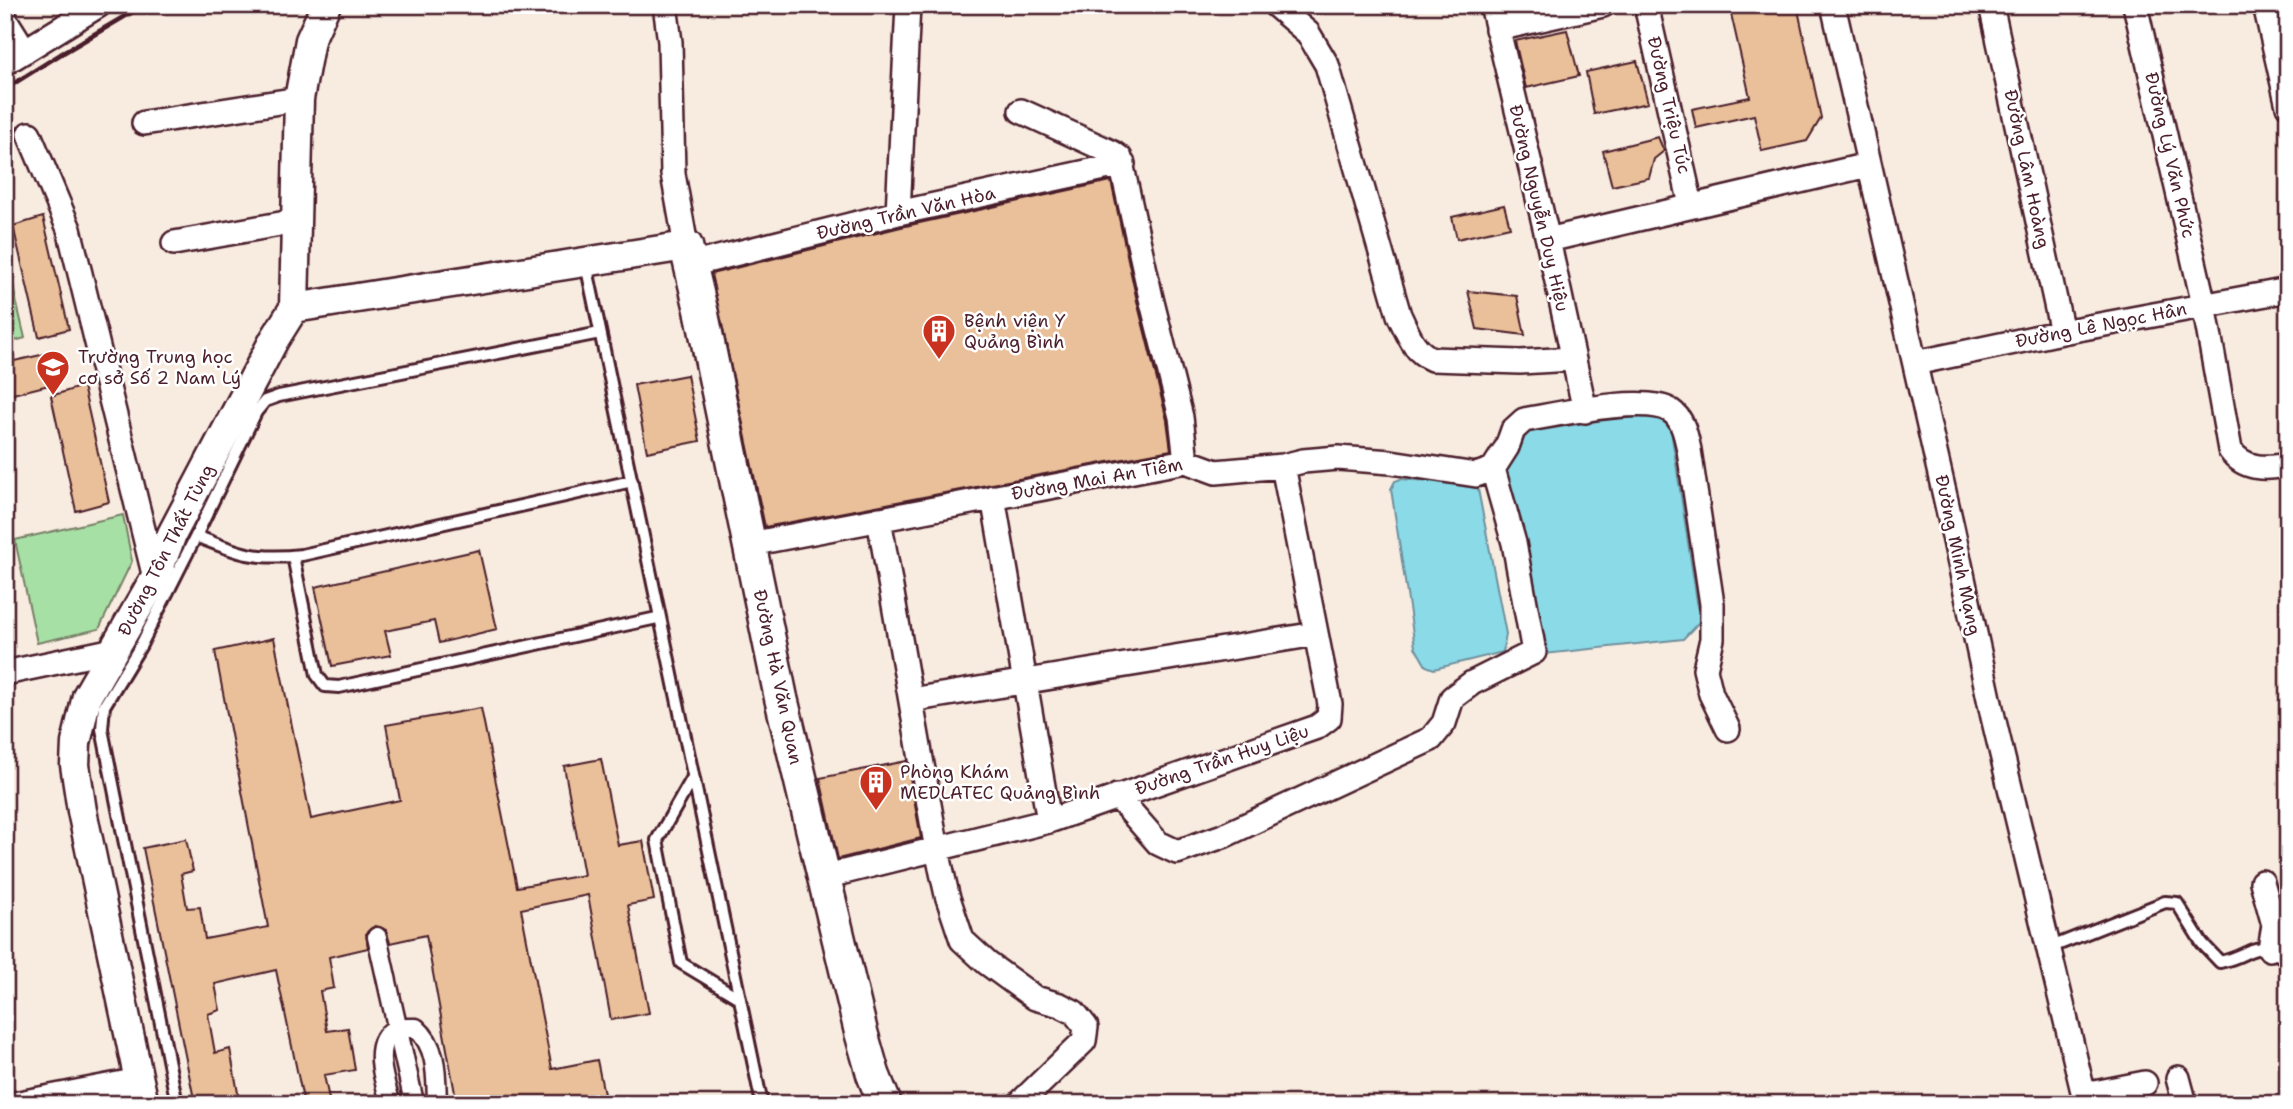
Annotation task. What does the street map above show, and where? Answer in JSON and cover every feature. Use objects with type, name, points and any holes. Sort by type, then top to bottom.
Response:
[{"type":"main road","name":"Đường Hà Văn Quan","points":[[688,256],[781,698],[862,1032],[873,1074],[885,1104]]},
{"type":"street","points":[[5,19],[15,57],[99,5]]},
{"type":"street","points":[[294,308],[299,99],[310,40],[326,5]]},
{"type":"street","points":[[665,5],[670,42],[673,174],[688,256]]},
{"type":"street","points":[[898,213],[908,5]]},
{"type":"street","points":[[1275,5],[1308,33],[1327,65],[1399,315],[1413,345],[1422,355],[1432,359],[1520,362],[1572,359]]},
{"type":"street","name":"Đường Nguyễn Duy Hiệu","points":[[1492,5],[1548,240],[1584,411]]},
{"type":"street","points":[[1497,29],[1603,5]]},
{"type":"street","name":"Đường Triệu Túc","points":[[1646,5],[1691,205]]},
{"type":"street","name":"Đường Minh Mạng","points":[[1833,5],[1993,717],[2085,1100]]},
{"type":"street","name":"Đường Lâm Hoàng","points":[[1991,5],[2062,332]]},
{"type":"street","name":"Đường Lý Văn Phức","points":[[2135,5],[2204,305],[2230,450],[2244,465],[2288,465]]},
{"type":"street","points":[[2265,5],[2288,106]]},
{"type":"street","points":[[144,123],[299,99]]},
{"type":"street","points":[[1021,111],[1114,153],[1123,164],[1151,298],[1181,417],[1186,461]]},
{"type":"street","points":[[29,134],[69,229],[155,579]]},
{"type":"street","name":"Đường Trần Văn Hòa","points":[[294,308],[586,261],[688,256],[1123,164]]},
{"type":"street","points":[[1548,240],[1868,165]]},
{"type":"street","points":[[174,243],[297,221]]},
{"type":"street","name":"Đường Lê Ngọc Hân","points":[[1915,363],[2062,332],[2288,290]]},
{"type":"street","name":"Đường Tôn Thất Tùng","points":[[142,1092],[82,811],[75,765],[76,743],[87,696],[155,579],[172,534],[274,340],[294,308]]},
{"type":"street","points":[[1117,796],[1158,843],[1177,852],[1223,836],[1431,739],[1444,723],[1451,698],[1472,683],[1534,652],[1514,543],[1493,469],[1507,447],[1513,430],[1524,420],[1633,404],[1655,405],[1671,411],[1683,426],[1712,604],[1712,639],[1705,669],[1711,694],[1728,729]]},
{"type":"street","name":"Đường Mai An Tiêm","points":[[750,544],[1186,461],[1216,472],[1338,458],[1391,461],[1476,475],[1493,469]]},
{"type":"street","name":"Đường Trần Huy Liệu","points":[[824,877],[1049,821],[1317,727],[1329,718],[1330,704],[1283,466]]},
{"type":"street","points":[[993,497],[1049,821]]},
{"type":"street","points":[[879,519],[937,850],[947,895],[962,940],[1035,998],[1074,1012],[1086,1027],[1084,1041],[1019,1104]]},
{"type":"street","points":[[911,700],[1315,634]]},
{"type":"street","points":[[5,674],[114,650]]},
{"type":"street","points":[[2262,882],[2279,955]]},
{"type":"street","points":[[377,937],[415,1103]]},
{"type":"street","points":[[391,1104],[381,1059],[383,1043],[391,1032],[397,1029],[416,1028],[428,1038],[433,1054],[437,1104]]},
{"type":"street","points":[[2178,1077],[2185,1104]]},
{"type":"street","points":[[2085,1100],[2145,1083]]},
{"type":"street","points":[[14,1104],[142,1092]]},
{"type":"lane","points":[[586,261],[632,481],[657,618],[762,1104]]},
{"type":"lane","points":[[177,1104],[102,729],[102,715],[104,706],[141,645],[256,412],[265,401],[279,396],[600,333]]},
{"type":"lane","points":[[196,536],[236,553],[252,556],[293,556],[632,481]]},
{"type":"lane","points":[[293,556],[317,674],[325,686],[338,688],[657,618]]},
{"type":"lane","points":[[692,779],[657,840],[681,963],[739,998]]},
{"type":"lane","points":[[2049,948],[2165,902],[2177,903],[2202,943],[2220,962],[2232,960],[2261,947],[2279,955]]},
{"type":"green space","points":[[5,253],[25,338],[5,344]]},
{"type":"green space","points":[[123,515],[132,561],[99,629],[37,643],[15,540]]},
{"type":"water","points":[[1651,413],[1663,419],[1671,430],[1700,621],[1683,639],[1545,654],[1503,464],[1522,426]]},
{"type":"water","points":[[1401,479],[1477,484],[1506,634],[1503,652],[1434,669],[1426,666],[1415,647],[1391,489],[1395,481]]},
{"type":"building","points":[[1729,5],[1797,5],[1821,118],[1807,141],[1762,151],[1754,115],[1696,128],[1692,109],[1750,97]]},
{"type":"building","points":[[1567,30],[1579,76],[1526,88],[1515,41]]},
{"type":"building","points":[[1637,61],[1648,103],[1594,114],[1586,72]]},
{"type":"building","points":[[1658,137],[1664,151],[1654,159],[1649,178],[1612,186],[1603,151]]},
{"type":"building","name":"Bệnh viện Y Quảng Bình","points":[[1111,181],[1167,420],[1171,450],[765,527],[711,274],[901,227]]},
{"type":"building","points":[[1504,205],[1510,227],[1457,239],[1452,217]]},
{"type":"building","points":[[43,217],[69,329],[39,337],[13,226]]},
{"type":"building","points":[[1468,291],[1517,296],[1525,335],[1477,329]]},
{"type":"building","points":[[50,353],[57,383],[5,396],[5,363]]},
{"type":"building","points":[[687,375],[700,441],[647,452],[634,385]]},
{"type":"building","points":[[83,386],[109,502],[76,511],[51,396]]},
{"type":"building","points":[[479,550],[497,629],[439,643],[434,621],[385,631],[391,655],[332,666],[315,587]]},
{"type":"building","points":[[274,638],[311,819],[400,800],[386,725],[481,708],[517,887],[584,875],[564,766],[601,759],[618,845],[643,841],[654,900],[628,905],[649,1013],[611,1020],[588,895],[521,909],[552,1069],[597,1060],[606,1104],[498,1104],[498,1100],[457,1104],[426,935],[390,943],[386,930],[375,926],[366,933],[368,948],[329,957],[334,988],[320,991],[327,1031],[348,1028],[355,1070],[324,1075],[330,1104],[304,1104],[276,970],[215,984],[220,1010],[208,1014],[215,1053],[230,1049],[240,1104],[195,1104],[143,848],[186,839],[193,871],[181,874],[187,908],[200,907],[205,939],[268,927],[215,651]]},
{"type":"building","name":"Phòng Khám MEDLATEC Quảng Bình","points":[[907,761],[921,838],[838,859],[820,778]]},
{"type":"railway","points":[[5,89],[144,5]]},
{"type":"place","name":"Bệnh viện Y Quảng Bình","points":[[939,361]]},
{"type":"place","name":"Trường Trung học cơ sở Số 2 Nam Lý","points":[[53,397]]},
{"type":"place","name":"Phòng Khám MEDLATEC Quảng Bình","points":[[876,812]]}]
